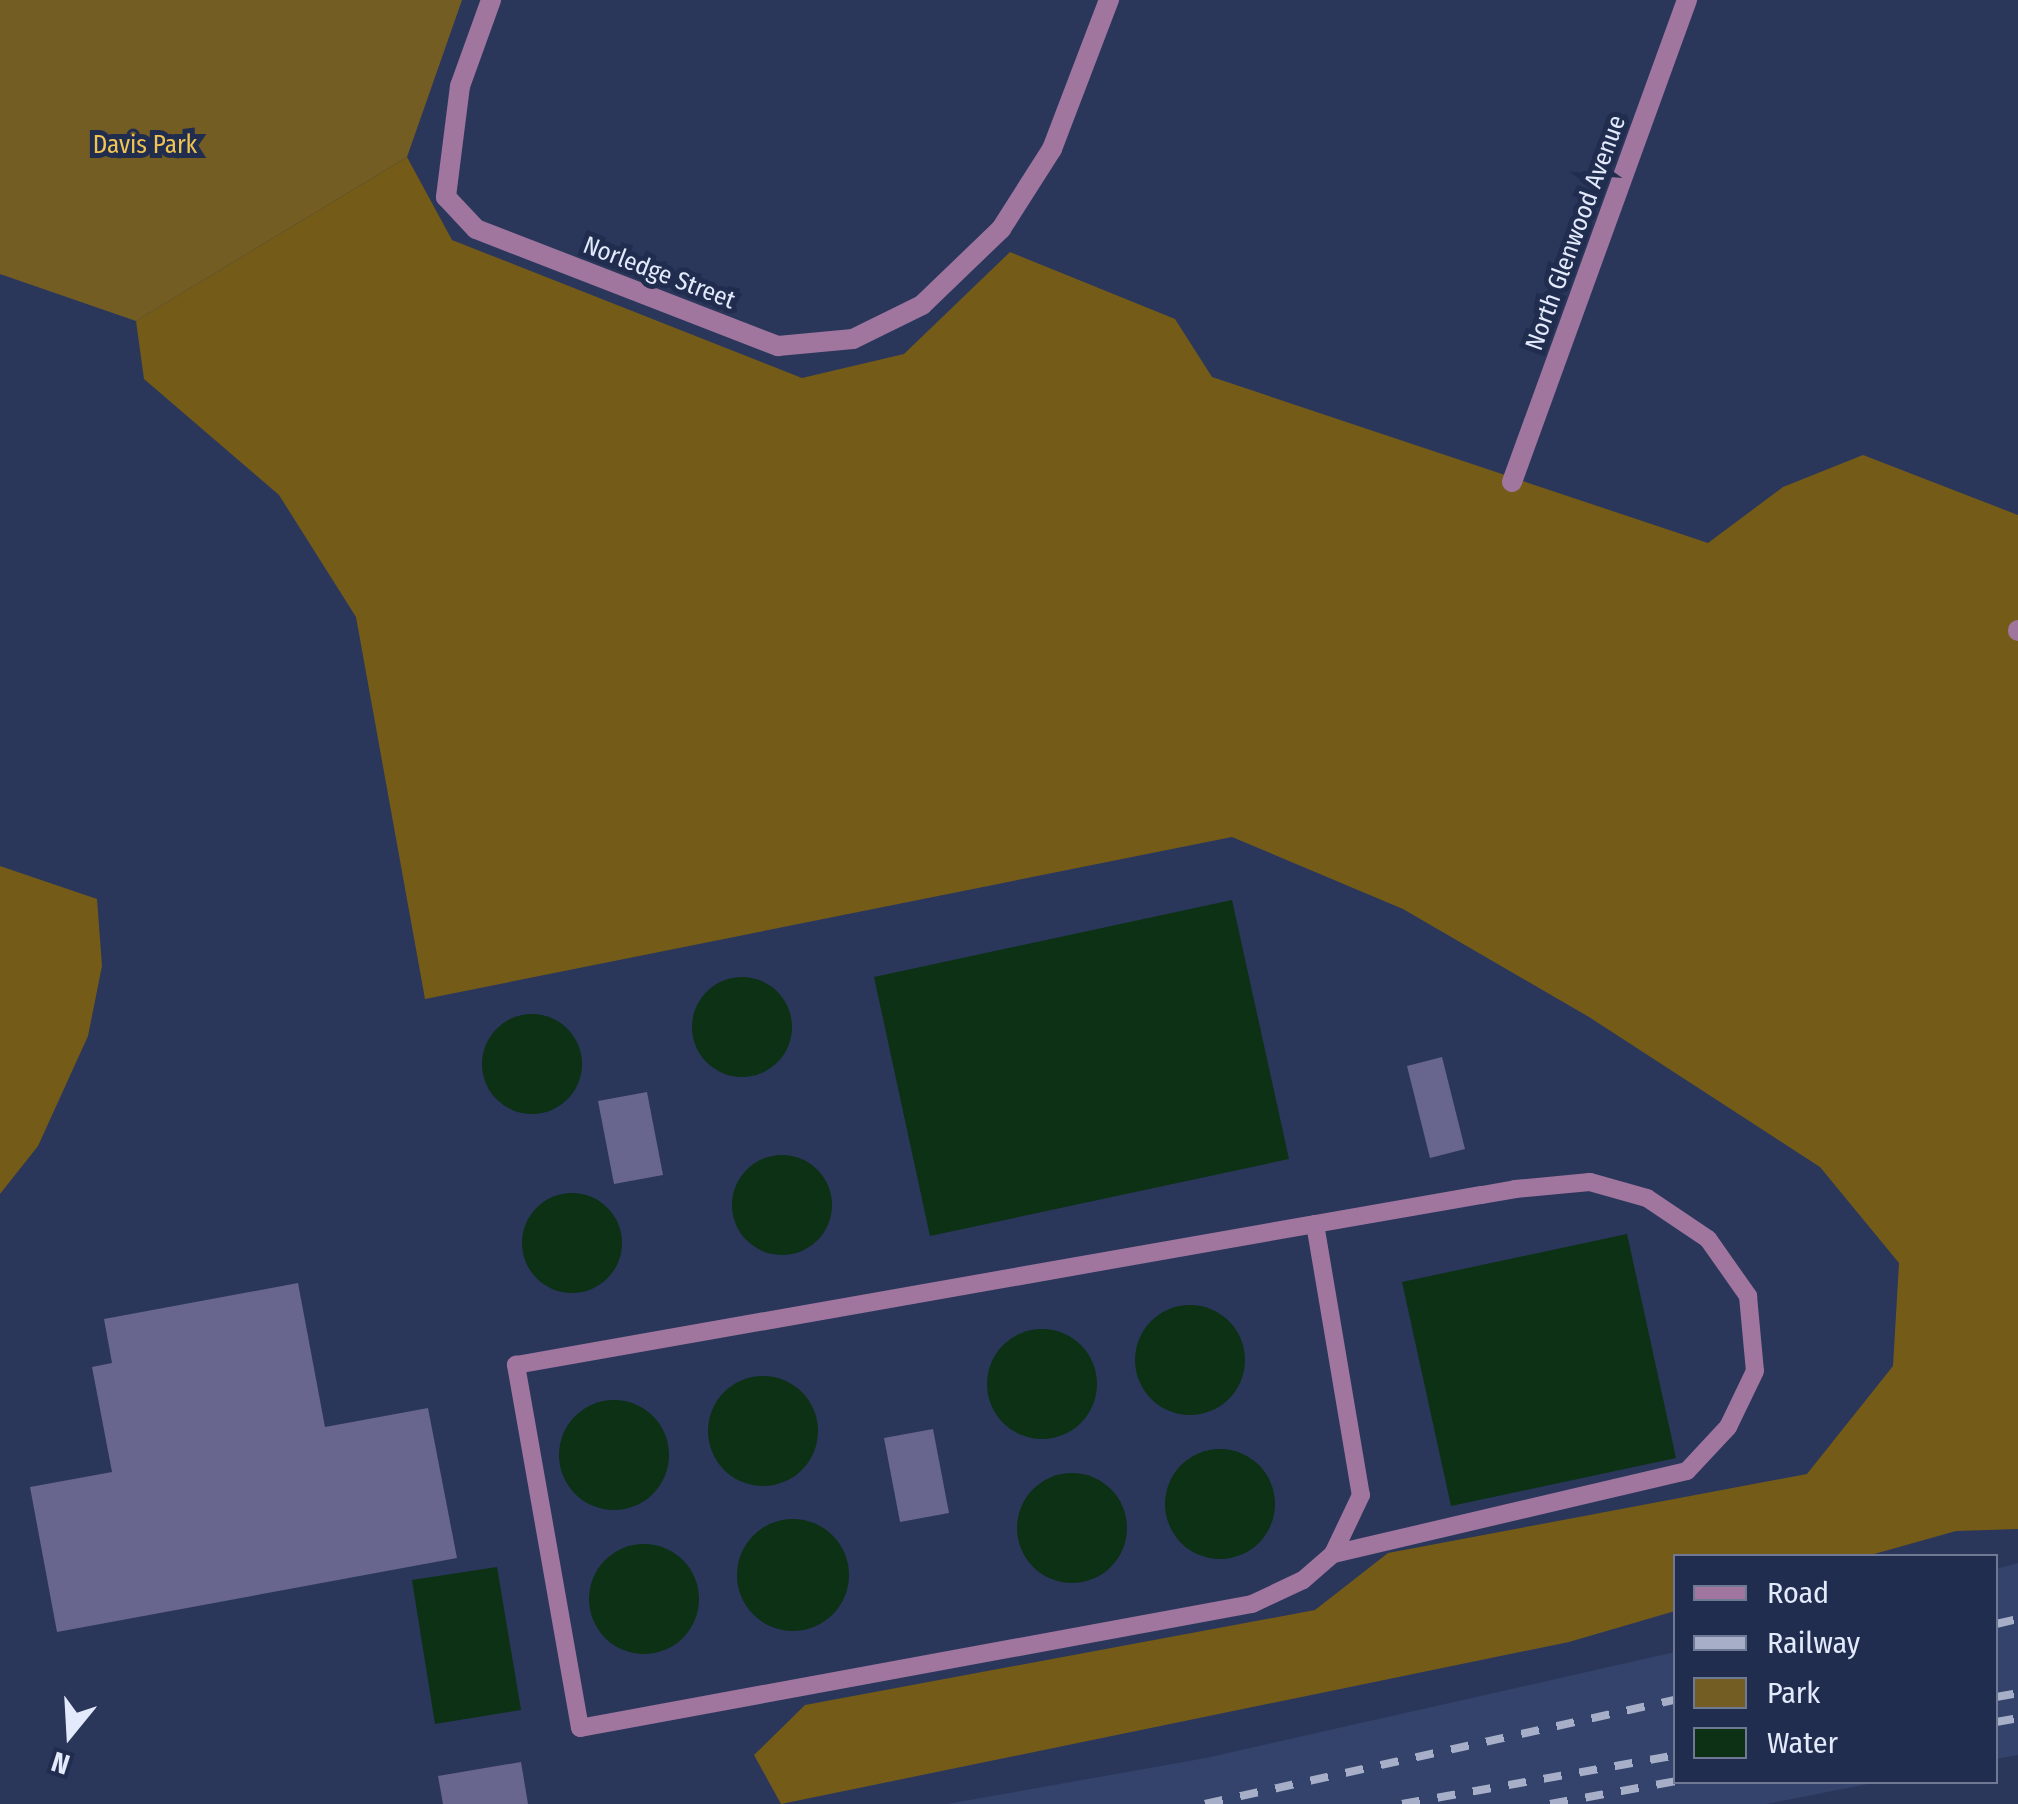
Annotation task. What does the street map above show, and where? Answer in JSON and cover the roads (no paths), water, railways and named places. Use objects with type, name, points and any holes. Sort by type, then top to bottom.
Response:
[{"type":"street","name":"Norledge Street","points":[[491,0],[460,86],[446,197],[476,229],[778,346],[869,331],[922,305],[1001,228],[1052,149],[1109,0]]},
{"type":"street","name":"North Glenwood Avenue","points":[[1512,482],[1688,0]]},
{"type":"lane","points":[[1590,1182],[1647,1198],[1708,1239],[1748,1296],[1755,1371],[1728,1427],[1688,1471],[1334,1554],[1252,1604],[580,1728],[516,1364],[1315,1224],[1590,1182]]},
{"type":"lane","points":[[1315,1224],[1361,1495],[1334,1554]]},
{"type":"water","points":[[1232,900],[1289,1159],[930,1236],[874,977]]},
{"type":"water","points":[[742,977],[761,981],[778,991],[788,1008],[792,1027],[788,1046],[778,1063],[761,1073],[742,1077],[723,1073],[706,1063],[696,1046],[692,1027],[696,1008],[706,991],[723,981]]},
{"type":"water","points":[[532,1014],[551,1018],[568,1028],[578,1045],[582,1064],[578,1083],[568,1100],[551,1110],[532,1114],[513,1110],[496,1100],[486,1083],[482,1064],[486,1045],[496,1028],[513,1018]]},
{"type":"water","points":[[782,1155],[801,1159],[818,1169],[828,1186],[832,1205],[828,1224],[818,1241],[801,1251],[782,1255],[763,1251],[746,1241],[736,1224],[732,1205],[736,1186],[746,1169],[763,1159]]},
{"type":"water","points":[[572,1193],[591,1197],[608,1207],[618,1224],[622,1243],[618,1262],[608,1279],[591,1289],[572,1293],[553,1289],[536,1279],[526,1262],[522,1243],[526,1224],[536,1207],[553,1197]]},
{"type":"water","points":[[1627,1234],[1676,1458],[1451,1506],[1402,1282]]},
{"type":"water","points":[[1190,1305],[1211,1309],[1229,1321],[1241,1339],[1245,1360],[1241,1381],[1229,1399],[1211,1411],[1190,1415],[1169,1411],[1151,1399],[1139,1381],[1135,1360],[1139,1339],[1151,1321],[1169,1309]]},
{"type":"water","points":[[1042,1329],[1063,1333],[1081,1345],[1093,1363],[1097,1384],[1093,1405],[1081,1423],[1063,1435],[1042,1439],[1021,1435],[1003,1423],[991,1405],[987,1384],[991,1363],[1003,1345],[1021,1333]]},
{"type":"water","points":[[763,1376],[784,1380],[802,1392],[814,1410],[818,1431],[814,1452],[802,1470],[784,1482],[763,1486],[742,1482],[724,1470],[712,1452],[708,1431],[712,1410],[724,1392],[742,1380]]},
{"type":"water","points":[[614,1400],[635,1404],[653,1416],[665,1434],[669,1455],[665,1476],[653,1494],[635,1506],[614,1510],[593,1506],[575,1494],[563,1476],[559,1455],[563,1434],[575,1416],[593,1404]]},
{"type":"water","points":[[1220,1449],[1241,1453],[1259,1465],[1271,1483],[1275,1504],[1271,1525],[1259,1543],[1241,1555],[1220,1559],[1199,1555],[1181,1543],[1169,1525],[1165,1504],[1169,1483],[1181,1465],[1199,1453]]},
{"type":"water","points":[[1072,1473],[1093,1477],[1111,1489],[1123,1507],[1127,1528],[1123,1549],[1111,1567],[1093,1579],[1072,1583],[1051,1579],[1033,1567],[1021,1549],[1017,1528],[1021,1507],[1033,1489],[1051,1477]]},
{"type":"water","points":[[793,1519],[814,1524],[832,1536],[844,1554],[849,1575],[844,1596],[832,1614],[814,1626],[793,1631],[772,1626],[754,1614],[742,1596],[737,1575],[742,1554],[754,1536],[772,1524]]},
{"type":"water","points":[[644,1544],[665,1548],[683,1560],[695,1578],[699,1599],[695,1620],[683,1638],[665,1650],[644,1654],[623,1650],[605,1638],[593,1620],[589,1599],[593,1578],[605,1560],[623,1548]]},
{"type":"water","points":[[497,1567],[521,1710],[435,1724],[412,1580]]},
{"type":"railway","points":[[1998,1624],[2018,1619]]},
{"type":"railway","points":[[1998,1697],[2018,1693]]},
{"type":"railway","points":[[1205,1804],[1673,1701]]},
{"type":"railway","points":[[1998,1722],[2018,1718]]},
{"type":"railway","points":[[1402,1804],[1673,1756]]},
{"type":"railway","points":[[1550,1804],[1673,1782]]},
{"type":"park label","name":"Davis Park","points":[[145,145]]}]
